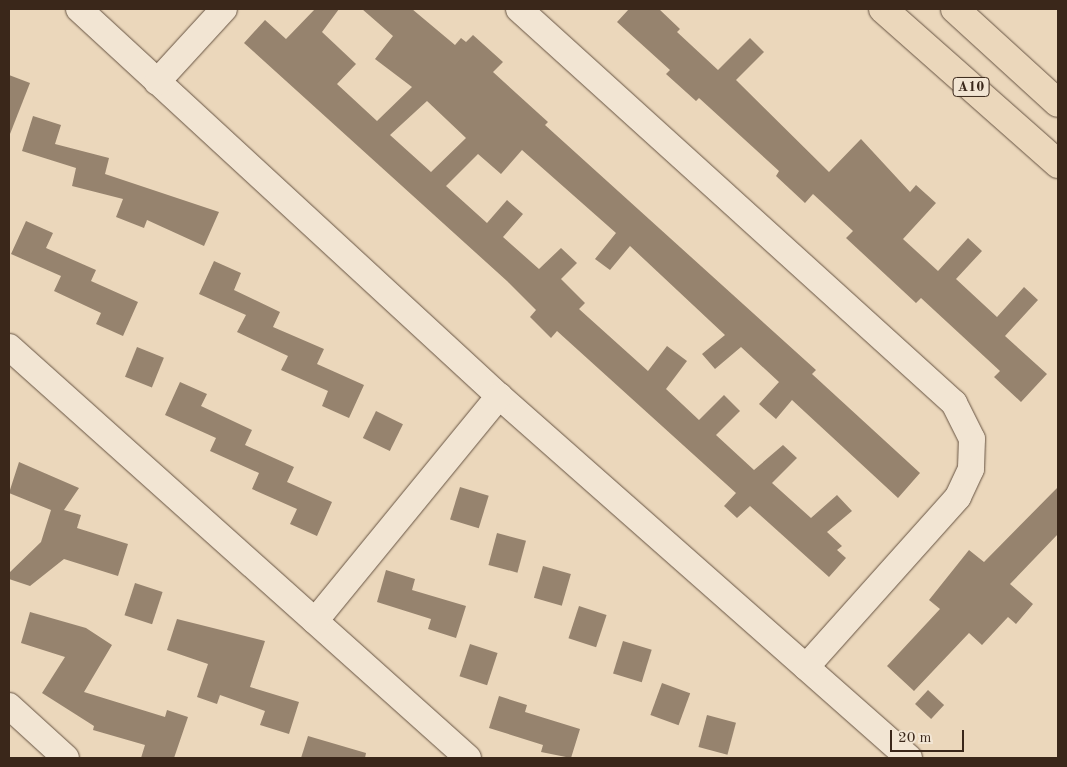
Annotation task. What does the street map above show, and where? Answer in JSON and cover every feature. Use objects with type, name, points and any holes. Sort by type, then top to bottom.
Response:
[{"type":"main road","name":"A10","points":[[883,9],[1058,164]]},
{"type":"main road","points":[[955,9],[1058,103]]},
{"type":"street","points":[[79,9],[499,396],[909,758]]},
{"type":"street","points":[[157,82],[224,9]]},
{"type":"street","points":[[519,9],[954,403],[972,439],[971,469],[958,497],[806,667]]},
{"type":"street","points":[[9,347],[468,758]]},
{"type":"street","points":[[315,621],[499,396]]},
{"type":"street","points":[[9,706],[66,758]]},
{"type":"building","points":[[315,9],[339,9],[322,32],[356,64],[337,84],[377,121],[412,87],[375,59],[393,36],[362,9],[412,9],[455,45],[461,38],[466,42],[473,35],[503,62],[493,72],[548,122],[545,125],[816,370],[812,374],[920,473],[898,498],[792,400],[776,419],[759,404],[779,382],[741,347],[715,369],[702,354],[725,335],[630,246],[610,270],[595,259],[616,233],[522,150],[501,174],[478,154],[446,186],[487,223],[507,200],[523,214],[503,237],[539,269],[561,248],[577,263],[561,279],[585,303],[579,309],[648,371],[667,346],[687,361],[666,389],[699,420],[724,395],[740,411],[716,435],[754,470],[783,445],[797,458],[772,483],[811,518],[837,495],[852,511],[827,532],[842,546],[837,550],[846,558],[829,577],[750,506],[737,518],[724,506],[736,493],[557,331],[551,338],[530,317],[536,310],[507,281],[244,43],[265,20],[286,39]],"holes":[[[427,101],[466,138],[431,172],[390,135]]]},
{"type":"building","points":[[629,9],[659,9],[680,29],[677,32],[718,70],[750,38],[764,52],[736,80],[829,172],[861,139],[910,192],[916,185],[936,203],[903,239],[938,271],[968,238],[982,251],[956,279],[997,317],[1024,287],[1038,300],[1005,336],[1047,374],[1021,402],[994,377],[1000,371],[921,298],[916,303],[846,238],[853,231],[813,194],[805,203],[776,176],[779,171],[699,98],[696,101],[666,74],[670,70],[617,22]]},
{"type":"building","points":[[9,75],[30,83],[10,134],[9,134]]},
{"type":"building","points":[[33,116],[61,125],[55,144],[109,158],[105,174],[219,212],[204,246],[147,220],[144,228],[116,217],[123,199],[72,186],[76,168],[22,151]]},
{"type":"building","points":[[26,221],[53,233],[46,248],[96,270],[91,281],[138,302],[123,336],[96,324],[101,313],[54,291],[61,276],[11,254]]},
{"type":"building","points":[[214,261],[241,273],[234,290],[280,312],[273,327],[324,349],[317,364],[364,385],[349,418],[322,406],[328,391],[281,370],[288,356],[237,332],[246,315],[199,294]]},
{"type":"building","points":[[137,347],[164,358],[152,388],[125,377]]},
{"type":"building","points":[[180,382],[207,394],[201,406],[252,430],[245,445],[294,467],[287,482],[332,502],[317,536],[290,524],[297,509],[252,489],[259,473],[210,451],[216,438],[165,415]]},
{"type":"building","points":[[376,411],[403,424],[390,451],[363,438]]},
{"type":"building","points":[[19,462],[79,488],[64,510],[81,515],[77,528],[128,544],[118,576],[64,559],[30,586],[9,579],[9,573],[41,542],[51,510],[9,493]]},
{"type":"building","points":[[460,487],[489,496],[479,528],[450,520]]},
{"type":"building","points":[[1058,487],[1058,534],[1010,584],[1033,604],[1016,624],[1008,617],[982,645],[969,633],[914,691],[887,666],[940,609],[929,600],[969,550],[984,562]]},
{"type":"building","points":[[497,533],[526,541],[517,573],[488,565]]},
{"type":"building","points":[[543,566],[571,574],[562,606],[534,598]]},
{"type":"building","points":[[386,570],[415,579],[412,590],[466,606],[456,638],[428,629],[431,619],[377,602]]},
{"type":"building","points":[[135,583],[163,592],[152,624],[124,615]]},
{"type":"building","points":[[579,606],[607,615],[596,647],[568,638]]},
{"type":"building","points":[[30,612],[86,628],[112,645],[84,692],[165,717],[167,710],[188,717],[174,758],[141,758],[145,745],[93,730],[94,726],[42,693],[65,657],[21,643]]},
{"type":"building","points":[[177,619],[265,641],[250,687],[299,702],[289,734],[260,725],[265,711],[220,695],[217,704],[197,697],[208,664],[167,650]]},
{"type":"building","points":[[623,641],[652,650],[642,682],[613,674]]},
{"type":"building","points":[[470,644],[498,653],[487,685],[459,676]]},
{"type":"building","points":[[662,683],[690,693],[679,725],[650,715]]},
{"type":"building","points":[[928,690],[944,705],[931,719],[915,704]]},
{"type":"building","points":[[499,696],[527,705],[525,712],[580,729],[571,758],[541,752],[543,745],[489,728]]},
{"type":"building","points":[[707,715],[736,723],[727,755],[698,747]]},
{"type":"building","points":[[308,736],[366,753],[365,758],[301,758]]}]
